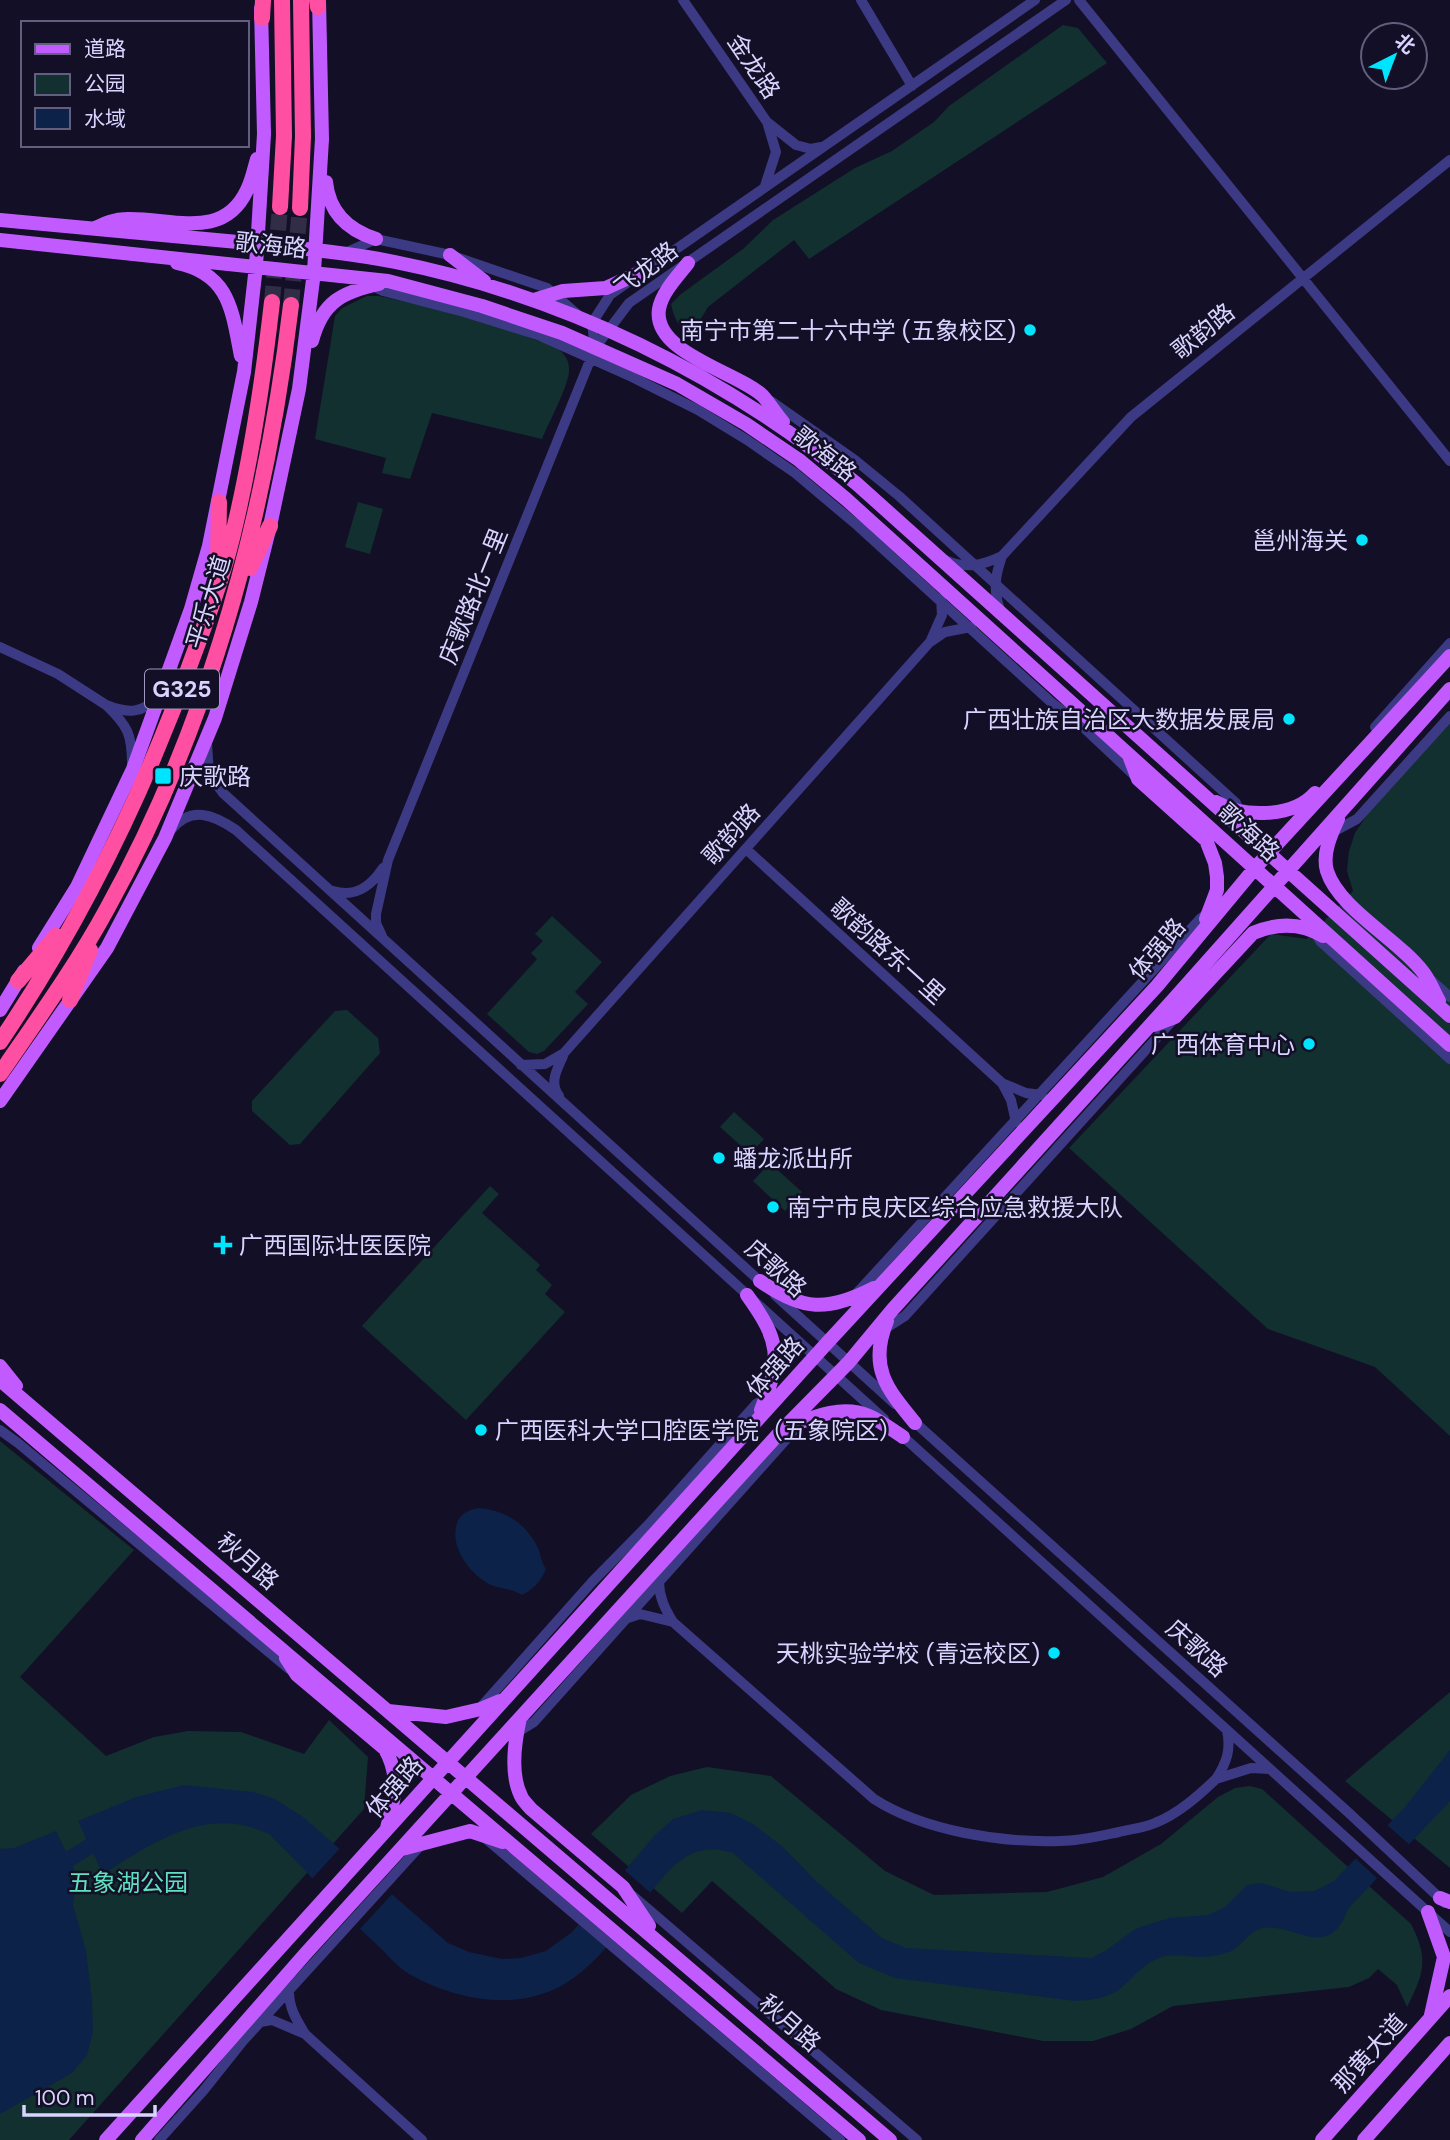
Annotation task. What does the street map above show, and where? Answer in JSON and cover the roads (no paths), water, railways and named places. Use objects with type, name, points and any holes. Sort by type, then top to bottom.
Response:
[{"type":"highway","points":[[262,0],[262,18]]},
{"type":"highway","points":[[280,207],[284,136],[282,0]]},
{"type":"highway","points":[[300,208],[303,136],[301,0]]},
{"type":"highway","name":"平乐大道","points":[[0,1042],[85,902],[133,806],[174,709],[217,590],[233,536],[258,402],[272,302]]},
{"type":"highway","name":"平乐大道","points":[[0,1074],[107,910],[153,816],[196,715],[234,602],[250,541],[282,382],[291,304]]},
{"type":"highway","points":[[217,590],[219,502]]},
{"type":"highway","points":[[234,602],[270,526]]},
{"type":"highway","points":[[18,981],[85,902]]},
{"type":"highway","points":[[70,1000],[107,910]]},
{"type":"main road","points":[[299,389],[314,272],[321,149],[318,2]]},
{"type":"main road","points":[[0,1010],[77,887],[132,771],[204,566],[244,372],[256,266],[264,134],[262,18]]},
{"type":"main road","points":[[94,228],[113,220],[195,224],[218,219],[241,201],[248,188],[264,134]]},
{"type":"main road","points":[[321,149],[327,196],[335,211],[352,229],[376,239]]},
{"type":"main road","name":"歌海路","points":[[0,219],[316,249],[397,262],[488,284],[534,300],[587,321],[685,367],[790,432],[857,484],[1448,1014]]},
{"type":"main road","name":"歌海路","points":[[0,240],[388,282],[482,306],[562,333],[593,353],[677,384],[746,424],[799,460],[846,499],[1450,1045]]},
{"type":"main road","points":[[120,252],[186,265],[210,277],[231,306],[244,372]]},
{"type":"main road","points":[[450,255],[488,284]]},
{"type":"main road","points":[[688,263],[663,297],[659,309],[659,320],[666,334],[682,349],[762,395],[790,432]]},
{"type":"main road","points":[[534,300],[554,294],[606,288],[648,269]]},
{"type":"main road","points":[[0,1101],[107,947],[166,838],[207,737],[251,602],[299,389],[316,326],[323,312],[334,300],[371,285],[388,282]]},
{"type":"main road","name":"体强路","points":[[106,2140],[815,1356],[1157,986],[1255,869],[1450,656]]},
{"type":"main road","name":"体强路","points":[[142,2140],[306,1954],[405,1854],[452,1793],[520,1717],[783,1429],[849,1362],[893,1309],[1450,689]]},
{"type":"main road","points":[[1200,792],[1222,806],[1239,810],[1267,812],[1295,808],[1310,798],[1375,727],[1400,711]]},
{"type":"main road","points":[[1128,753],[1138,779],[1206,840],[1215,863],[1217,890],[1198,937]]},
{"type":"main road","points":[[1345,806],[1332,833],[1325,861],[1327,872],[1337,891],[1423,972],[1448,1014]]},
{"type":"main road","points":[[1149,1026],[1175,1017],[1253,933],[1269,926],[1287,925],[1315,931],[1340,946]]},
{"type":"main road","points":[[760,1281],[792,1301],[808,1305],[823,1305],[854,1297],[882,1284]]},
{"type":"main road","points":[[747,1295],[764,1319],[775,1349],[775,1371],[758,1420]]},
{"type":"main road","points":[[893,1309],[884,1330],[879,1363],[882,1379],[892,1396],[915,1423]]},
{"type":"main road","points":[[0,1366],[32,1407]]},
{"type":"main road","name":"秋月路","points":[[0,1380],[890,2140]]},
{"type":"main road","name":"秋月路","points":[[0,1410],[452,1793],[514,1847],[544,1880],[642,1964],[859,2140]]},
{"type":"main road","points":[[783,1429],[829,1412],[849,1411],[868,1415],[903,1437]]},
{"type":"main road","points":[[262,1632],[276,1615]]},
{"type":"main road","points":[[275,1643],[297,1675],[385,1749],[394,1764],[396,1787],[385,1833]]},
{"type":"main road","points":[[388,1711],[446,1717],[478,1710],[504,1699]]},
{"type":"main road","points":[[520,1717],[516,1779],[520,1795],[531,1809],[623,1887],[659,1942]]},
{"type":"main road","points":[[405,1854],[422,1843],[470,1831],[514,1847]]},
{"type":"main road","points":[[1424,1909],[1444,1957],[1431,2017]]},
{"type":"main road","name":"那黄大道","points":[[1322,2140],[1450,1996]]},
{"type":"main road","points":[[1364,2140],[1450,2043]]},
{"type":"street","name":"金龙路","points":[[683,0],[767,122],[796,145],[811,149],[823,147]]},
{"type":"street","points":[[861,0],[912,86]]},
{"type":"street","name":"飞龙路","points":[[587,321],[611,295],[1035,0]]},
{"type":"street","name":"飞龙路","points":[[593,353],[629,303],[1066,0]]},
{"type":"street","points":[[1079,0],[1450,461]]},
{"type":"street","name":"金龙路","points":[[765,187],[776,152],[767,122]]},
{"type":"street","name":"歌韵路","points":[[1002,556],[1131,417],[1450,160]]},
{"type":"street","points":[[345,253],[376,239],[450,255],[547,288],[587,321],[593,353]]},
{"type":"street","points":[[351,277],[383,291],[464,312],[593,353],[698,410],[757,446],[795,473],[1138,779]]},
{"type":"street","name":"庆歌路北一里","points":[[329,890],[341,893],[360,890],[377,877],[388,859],[593,353]]},
{"type":"street","points":[[762,395],[855,460],[994,582],[1236,803],[1250,837]]},
{"type":"street","points":[[939,558],[958,565],[976,566],[1002,556]]},
{"type":"street","points":[[1002,556],[994,582],[995,597],[1002,615]]},
{"type":"street","points":[[926,571],[939,591],[943,604]]},
{"type":"street","name":"歌韵路","points":[[522,1065],[545,1064],[564,1053],[929,643],[938,626],[943,604]]},
{"type":"street","name":"歌韵路","points":[[929,643],[945,632],[969,627],[991,630]]},
{"type":"street","points":[[1375,727],[1450,643]]},
{"type":"street","points":[[0,647],[58,674],[106,705],[120,710],[134,712],[147,707],[162,688]]},
{"type":"street","points":[[106,705],[127,727],[132,741],[132,771]]},
{"type":"street","points":[[1308,847],[1357,819],[1450,716]]},
{"type":"street","name":"庆歌路","points":[[207,737],[209,774],[223,793],[1443,1900]]},
{"type":"street","name":"庆歌路","points":[[166,838],[176,824],[191,815],[210,815],[236,830],[1424,1909]]},
{"type":"street","points":[[236,830],[248,816]]},
{"type":"street","name":"歌韵路东一里","points":[[746,849],[1002,1083],[1011,1100],[1017,1137]]},
{"type":"street","name":"庆歌路北一里","points":[[386,941],[376,923],[376,914],[388,859]]},
{"type":"street","points":[[854,1297],[1200,918],[1229,900]]},
{"type":"street","points":[[1307,916],[1320,941],[1450,1059]]},
{"type":"street","points":[[1423,972],[1450,997]]},
{"type":"street","points":[[867,1342],[905,1315],[1175,1017]]},
{"type":"street","name":"歌韵路","points":[[563,1102],[555,1091],[554,1080],[564,1053]]},
{"type":"street","name":"歌韵路东一里","points":[[1002,1083],[1026,1093],[1056,1095]]},
{"type":"street","points":[[706,1257],[718,1243]]},
{"type":"street","points":[[478,1710],[756,1404],[785,1389]]},
{"type":"street","points":[[493,1748],[534,1722],[803,1421]]},
{"type":"street","points":[[0,1430],[297,1675]]},
{"type":"street","points":[[659,1582],[664,1607],[673,1622],[874,1799],[892,1811],[944,1829],[1003,1838],[1061,1841],[1098,1836],[1152,1825],[1166,1818],[1216,1779],[1251,1769],[1270,1769]]},
{"type":"street","points":[[628,1618],[640,1614],[673,1622]]},
{"type":"street","points":[[1216,1779],[1229,1754],[1227,1730]]},
{"type":"street","points":[[1284,1782],[1298,1767]]},
{"type":"street","points":[[480,1833],[544,1880]]},
{"type":"street","points":[[159,2140],[332,1943],[405,1854]]},
{"type":"street","points":[[623,1887],[918,2140]]},
{"type":"street","points":[[1424,1909],[1450,1932]]},
{"type":"street","points":[[642,1964],[840,2140]]},
{"type":"street","points":[[289,1991],[292,2010],[305,2034]]},
{"type":"street","points":[[260,2022],[272,2020],[305,2034],[422,2140]]},
{"type":"water","points":[[479,1508],[498,1512],[514,1520],[528,1532],[538,1548],[546,1569],[537,1584],[522,1595],[484,1581],[470,1569],[460,1553],[455,1536],[457,1523],[464,1514]]},
{"type":"water","points":[[1450,1750],[1450,1801],[1348,1909],[1339,1926],[1329,1935],[1307,1936],[1269,1927],[1257,1930],[1236,1948],[1220,1955],[1165,1956],[1147,1964],[1112,1994],[1076,2001],[895,1978],[859,1963],[733,1853],[715,1850],[698,1851],[680,1861],[658,1883],[599,1956],[556,1989],[514,2000],[471,1997],[428,1984],[400,1968],[269,1834],[246,1826],[224,1823],[203,1825],[162,1839],[103,1874],[78,1821],[136,1797],[184,1785],[253,1792],[275,1799],[303,1817],[448,1943],[469,1952],[502,1959],[521,1958],[546,1951],[572,1932],[656,1834],[673,1819],[702,1810],[731,1813],[753,1824],[783,1847],[817,1882],[882,1938],[906,1948],[1091,1958],[1135,1929],[1169,1918],[1208,1915],[1225,1907],[1247,1885],[1262,1883],[1290,1892],[1314,1891],[1334,1881],[1405,1807]]},
{"type":"water","points":[[56,1831],[81,1884],[74,1895],[73,1905],[86,1951],[93,2032],[87,2055],[72,2073],[0,2114],[0,1849],[14,1848]]},
{"type":"waterway","points":[[53,1869],[108,1835]]},
{"type":"tunnel","points":[[272,302],[280,207]]},
{"type":"tunnel","points":[[291,305],[300,208]]},
{"type":"place","name":"南宁市第二十六中学 (五象校区)","points":[[1030,330]]},
{"type":"place","name":"邕州海关","points":[[1362,540]]},
{"type":"place","name":"广西壮族自治区大数据发展局","points":[[1289,719]]},
{"type":"place","name":"庆歌路","points":[[163,776]]},
{"type":"place","name":"广西体育中心","points":[[1309,1044]]},
{"type":"place","name":"蟠龙派出所","points":[[719,1158]]},
{"type":"place","name":"南宁市良庆区综合应急救援大队","points":[[773,1207]]},
{"type":"place","name":"广西国际壮医医院","points":[[223,1245]]},
{"type":"place","name":"广西医科大学口腔医学院（五象院区）","points":[[481,1430]]},
{"type":"place","name":"天桃实验学校 (青运校区)","points":[[1054,1653]]},
{"type":"park label","name":"五象湖公园","points":[[128,1882]]}]
